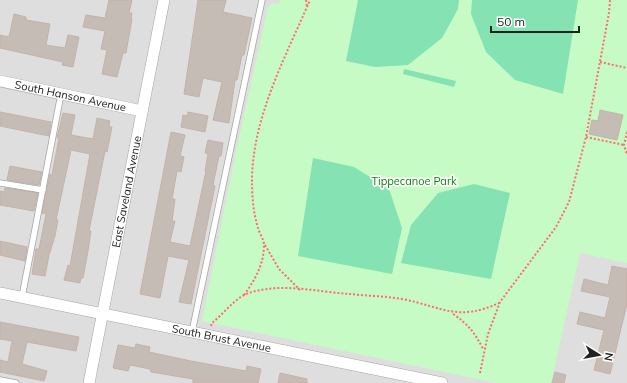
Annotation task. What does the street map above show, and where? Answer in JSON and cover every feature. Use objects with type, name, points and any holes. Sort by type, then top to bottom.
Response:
[{"type":"street","name":"East Saveland Avenue","points":[[89,383],[164,0]]},
{"type":"street","name":"South Hanson Avenue","points":[[0,81],[142,111]]},
{"type":"street","name":"South Brust Avenue","points":[[0,293],[442,383]]},
{"type":"lane","points":[[192,332],[262,0]]},
{"type":"lane","points":[[22,297],[61,94]]},
{"type":"lane","points":[[0,183],[42,190]]},
{"type":"lane","points":[[0,380],[16,383]]},
{"type":"path","points":[[306,0],[307,8]]},
{"type":"path","points":[[300,290],[279,269],[264,244],[258,227],[253,203],[254,154],[266,105],[310,0]]},
{"type":"path","points":[[480,373],[484,350],[494,315],[500,302],[556,228],[569,202],[586,137],[610,0]]},
{"type":"path","points":[[600,62],[627,68]]},
{"type":"path","points":[[627,132],[624,145],[627,155]]},
{"type":"path","points":[[586,137],[624,145]]},
{"type":"path","points":[[208,335],[212,323],[243,296],[256,279],[261,263],[264,244]]},
{"type":"path","points":[[243,296],[262,290],[300,290],[401,299],[452,313],[470,313],[484,310],[500,302]]},
{"type":"path","points":[[452,313],[467,324],[476,335],[484,350]]},
{"type":"shaded area","points":[[0,0],[627,0],[627,383],[0,383]]},
{"type":"green space","name":"Tippecanoe Park","points":[[280,0],[627,0],[627,263],[580,253],[551,383],[496,383],[202,321],[237,147],[268,7],[272,3],[279,4]]},
{"type":"green space","points":[[358,0],[459,0],[458,9],[442,38],[408,65],[375,67],[346,61]]},
{"type":"green space","points":[[472,0],[578,0],[563,94],[515,80],[486,52],[471,14]]},
{"type":"green space","points":[[404,69],[456,81],[454,87],[403,74]]},
{"type":"green space","points":[[313,158],[354,167],[389,189],[402,228],[392,274],[298,256]]},
{"type":"green space","points":[[474,184],[510,193],[491,279],[401,263],[411,225],[438,193]]},
{"type":"building","points":[[109,0],[132,0],[129,13],[132,13],[132,19],[126,53],[123,53],[117,77],[102,74],[107,50],[101,49],[105,31],[83,27],[86,15],[105,18]]},
{"type":"building","points":[[198,0],[226,0],[223,12],[252,18],[244,55],[242,55],[237,80],[235,80],[229,123],[213,120],[222,82],[203,78],[199,97],[184,94]]},
{"type":"building","points":[[14,14],[26,17],[26,20],[50,24],[46,45],[65,48],[68,35],[79,37],[73,67],[62,65],[63,62],[0,48],[0,35],[9,37]]},
{"type":"building","points":[[600,110],[623,115],[617,140],[589,134],[592,120],[598,121]]},
{"type":"building","points":[[0,112],[51,122],[49,136],[0,126]]},
{"type":"building","points":[[188,112],[208,116],[205,132],[181,127],[183,115],[187,116]]},
{"type":"building","points":[[63,113],[75,115],[71,135],[93,139],[97,118],[110,121],[109,127],[112,127],[107,152],[105,151],[89,231],[91,231],[83,278],[81,278],[80,283],[64,280],[68,265],[70,266],[90,154],[71,150],[56,220],[58,220],[55,236],[49,255],[45,276],[32,274],[36,249],[39,249],[46,214],[42,213],[50,174],[52,175],[59,138],[57,138]]},
{"type":"building","points":[[171,132],[185,135],[180,156],[184,157],[181,172],[177,171],[172,199],[175,199],[172,221],[175,221],[170,242],[190,246],[206,171],[208,154],[205,153],[208,140],[223,143],[213,185],[215,186],[191,304],[179,302],[189,260],[168,256],[160,298],[140,294]]},
{"type":"building","points":[[10,166],[42,172],[39,185],[7,180]]},
{"type":"building","points":[[5,188],[38,193],[34,211],[0,205],[0,191],[4,192]]},
{"type":"building","points":[[0,241],[27,247],[25,261],[0,255]]},
{"type":"building","points":[[612,266],[627,269],[627,304],[610,374],[594,370],[604,330],[577,324],[580,312],[605,318],[610,297],[581,291],[584,279],[608,285]]},
{"type":"building","points":[[0,322],[79,337],[76,351],[27,342],[22,364],[47,371],[44,381],[0,372],[0,360],[8,362],[12,341],[0,339]]},
{"type":"building","points":[[136,344],[150,347],[149,352],[191,361],[246,371],[247,366],[261,369],[258,383],[193,383],[193,379],[151,372],[150,369],[130,365],[128,371],[113,368],[118,345],[135,348]]},
{"type":"building","points":[[555,372],[566,375],[564,383],[552,383]]},
{"type":"building","points":[[280,373],[307,379],[307,383],[278,383]]}]
